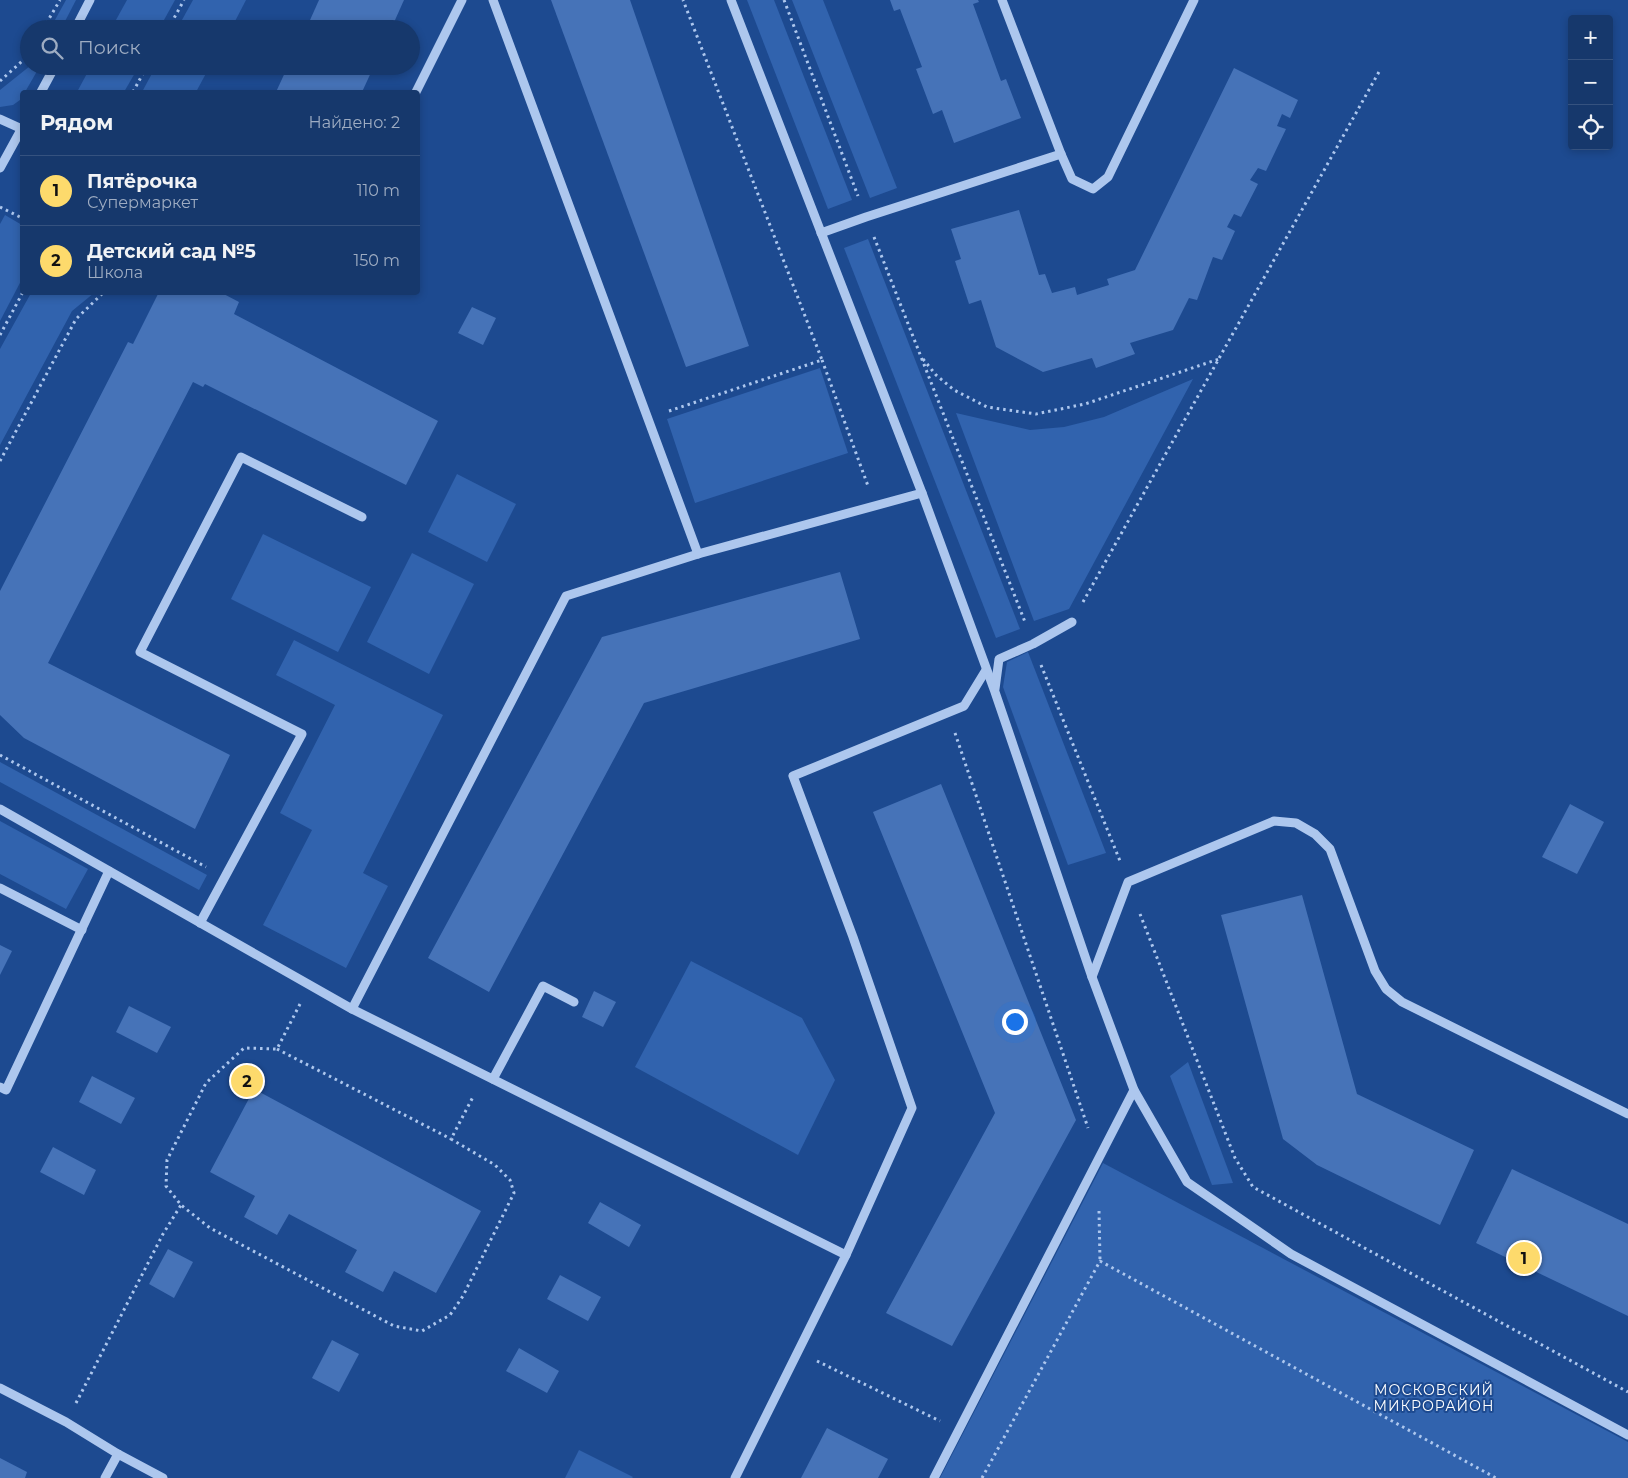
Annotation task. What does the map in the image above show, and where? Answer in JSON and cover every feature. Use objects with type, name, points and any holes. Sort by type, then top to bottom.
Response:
[{"type":"street","points":[[80,20],[90,0]]},
{"type":"street","points":[[417,90],[462,0]]},
{"type":"street","points":[[493,0],[698,554]]},
{"type":"street","points":[[731,0],[922,493],[995,692],[1092,977],[1134,1090],[1187,1182],[1291,1254],[1628,1435]]},
{"type":"street","points":[[1002,0],[1072,179],[1093,189],[1108,176],[1194,0]]},
{"type":"street","points":[[42,90],[50,75]]},
{"type":"street","points":[[0,119],[20,127]]},
{"type":"street","points":[[0,168],[20,132]]},
{"type":"street","points":[[821,233],[1061,154]]},
{"type":"street","points":[[200,923],[302,734],[140,652],[241,457],[362,517]]},
{"type":"street","points":[[352,1010],[566,596],[698,554],[922,493]]},
{"type":"street","points":[[995,692],[999,659],[1033,644],[1072,622]]},
{"type":"street","points":[[735,1478],[846,1254],[912,1108],[853,937],[793,776],[964,706],[986,670]]},
{"type":"street","points":[[0,809],[352,1010],[846,1254]]},
{"type":"street","points":[[1092,977],[1128,882],[1274,821],[1296,823],[1315,834],[1330,849],[1375,972],[1386,990],[1402,1002],[1628,1114]]},
{"type":"street","points":[[0,1087],[6,1090],[109,872]]},
{"type":"street","points":[[0,888],[82,930]]},
{"type":"street","points":[[493,1079],[543,986],[574,1002]]},
{"type":"street","points":[[934,1478],[1134,1090]]},
{"type":"street","points":[[0,1388],[66,1422],[118,1454],[163,1478]]},
{"type":"street","points":[[105,1478],[118,1454]]},
{"type":"path","points":[[48,20],[60,0]]},
{"type":"path","points":[[173,20],[184,0]]},
{"type":"path","points":[[683,0],[822,360],[876,506]]},
{"type":"path","points":[[784,0],[920,357],[1028,627],[1033,644],[1235,1158],[1253,1187],[1628,1392]]},
{"type":"path","points":[[0,81],[20,63]]},
{"type":"path","points":[[1072,622],[1380,70]]},
{"type":"path","points":[[134,90],[143,75]]},
{"type":"path","points":[[0,207],[20,217]]},
{"type":"path","points":[[0,335],[21,295]]},
{"type":"path","points":[[0,462],[76,319],[101,295]]},
{"type":"path","points":[[920,357],[936,375],[954,390],[988,407],[1036,414],[1085,404],[1219,359]]},
{"type":"path","points":[[648,418],[822,360]]},
{"type":"path","points":[[952,726],[1090,1134]]},
{"type":"path","points":[[0,755],[224,877]]},
{"type":"path","points":[[277,1050],[309,986]]},
{"type":"path","points":[[244,1048],[277,1050],[451,1139],[495,1165],[510,1180],[514,1193],[463,1296],[450,1315],[422,1331],[394,1326],[210,1228],[181,1205],[166,1186],[167,1160],[206,1083],[244,1048]]},
{"type":"path","points":[[451,1139],[484,1074]]},
{"type":"path","points":[[66,1422],[163,1234],[181,1205]]},
{"type":"path","points":[[982,1478],[1100,1261],[1496,1478]]},
{"type":"path","points":[[798,1351],[942,1422]]},
{"type":"shaded area","points":[[66,0],[76,0],[66,20],[55,20]]},
{"type":"shaded area","points":[[127,0],[175,0],[164,20],[116,20]]},
{"type":"shaded area","points":[[193,0],[246,0],[236,20],[182,20]]},
{"type":"shaded area","points":[[747,0],[774,0],[852,200],[828,209]]},
{"type":"shaded area","points":[[792,0],[823,0],[897,188],[870,198]]},
{"type":"shaded area","points":[[20,74],[35,75],[26,90],[20,90],[20,100],[13,105],[0,107],[0,90]]},
{"type":"shaded area","points":[[86,75],[134,75],[125,90],[78,90]]},
{"type":"shaded area","points":[[151,75],[205,75],[197,90],[143,90]]},
{"type":"shaded area","points":[[5,215],[20,224],[20,283],[0,321],[0,224]]},
{"type":"shaded area","points":[[868,239],[1020,629],[996,638],[844,248]]},
{"type":"shaded area","points":[[30,295],[92,295],[72,311],[0,445],[0,349]]},
{"type":"shaded area","points":[[820,368],[848,453],[695,503],[667,419]]},
{"type":"shaded area","points":[[1193,379],[1069,609],[1034,621],[956,413],[1030,430],[1064,427],[1104,417]]},
{"type":"shaded area","points":[[457,474],[516,504],[487,562],[428,532]]},
{"type":"shaded area","points":[[263,534],[371,587],[338,652],[231,599]]},
{"type":"shaded area","points":[[412,553],[474,584],[429,674],[367,642]]},
{"type":"shaded area","points":[[294,640],[443,715],[363,873],[388,886],[346,968],[263,925],[312,830],[280,813],[335,705],[276,675]]},
{"type":"shaded area","points":[[1028,652],[1106,853],[1068,865],[1003,687],[1007,662]]},
{"type":"shaded area","points":[[0,762],[207,875],[199,890],[0,782]]},
{"type":"shaded area","points":[[0,821],[88,869],[66,909],[0,874]]},
{"type":"shaded area","points":[[691,961],[802,1018],[835,1080],[798,1155],[635,1067]]},
{"type":"shaded area","points":[[1188,1062],[1233,1183],[1212,1185],[1170,1076]]},
{"type":"shaded area","points":[[1103,1163],[1628,1442],[1628,1478],[940,1478]]},
{"type":"shaded area","points":[[579,1450],[633,1477],[565,1478]]},
{"type":"building","points":[[319,0],[404,0],[395,20],[310,20]]},
{"type":"building","points":[[551,0],[630,0],[749,346],[686,367]]},
{"type":"building","points":[[890,0],[978,0],[979,2],[973,4],[1001,81],[1006,79],[1021,118],[954,143],[942,110],[933,114],[916,69],[922,67],[900,9],[894,11]]},
{"type":"building","points":[[1234,68],[1298,100],[1290,118],[1282,114],[1277,126],[1286,129],[1266,171],[1258,168],[1250,180],[1258,184],[1241,217],[1234,214],[1227,227],[1235,231],[1222,260],[1213,257],[1197,300],[1189,298],[1173,330],[1130,343],[1135,354],[1096,368],[1092,358],[1043,372],[996,347],[981,300],[969,304],[955,261],[961,259],[951,229],[1019,210],[1039,275],[1045,274],[1052,293],[1075,287],[1077,295],[1109,285],[1107,279],[1135,270]]},
{"type":"building","points":[[284,75],[370,75],[363,90],[277,90]]},
{"type":"building","points":[[158,295],[226,295],[239,302],[234,314],[438,421],[406,485],[205,384],[203,387],[193,382],[48,663],[230,755],[195,829],[24,738],[0,715],[0,591],[128,342],[133,344]]},
{"type":"building","points":[[472,307],[496,318],[483,345],[458,333]]},
{"type":"building","points":[[840,572],[860,639],[644,703],[489,992],[428,958],[602,637]]},
{"type":"building","points":[[941,784],[1076,1120],[952,1346],[886,1313],[995,1113],[873,812]]},
{"type":"building","points":[[1570,804],[1604,822],[1577,874],[1542,857]]},
{"type":"building","points":[[1302,895],[1357,1094],[1474,1150],[1440,1225],[1317,1165],[1283,1139],[1221,915]]},
{"type":"building","points":[[0,945],[12,951],[0,975]]},
{"type":"building","points":[[594,991],[616,1002],[603,1027],[582,1017]]},
{"type":"building","points":[[129,1006],[171,1027],[157,1053],[116,1032]]},
{"type":"building","points":[[92,1076],[135,1098],[121,1124],[79,1102]]},
{"type":"building","points":[[254,1089],[481,1211],[436,1293],[394,1271],[383,1292],[345,1272],[357,1250],[289,1214],[277,1235],[244,1217],[255,1196],[210,1172]]},
{"type":"building","points":[[53,1147],[96,1170],[84,1195],[40,1172]]},
{"type":"building","points":[[1512,1169],[1628,1224],[1628,1316],[1476,1243]]},
{"type":"building","points":[[600,1202],[641,1225],[629,1247],[588,1223]]},
{"type":"building","points":[[168,1249],[193,1262],[174,1298],[149,1284]]},
{"type":"building","points":[[560,1275],[601,1297],[588,1321],[547,1299]]},
{"type":"building","points":[[332,1340],[359,1354],[339,1392],[312,1378]]},
{"type":"building","points":[[519,1348],[559,1371],[547,1393],[506,1371]]},
{"type":"building","points":[[827,1428],[888,1459],[878,1478],[801,1478]]},
{"type":"building","points":[[0,1458],[27,1472],[25,1478],[0,1478]]},
{"type":"place","name":"Детский сад №5","points":[[247,1081]]},
{"type":"place","name":"Пятёрочка","points":[[1524,1258]]},
{"type":"district","name":"МОСКОВСКИЙ МИКРОРАЙОН","points":[[1434,1398]]}]
